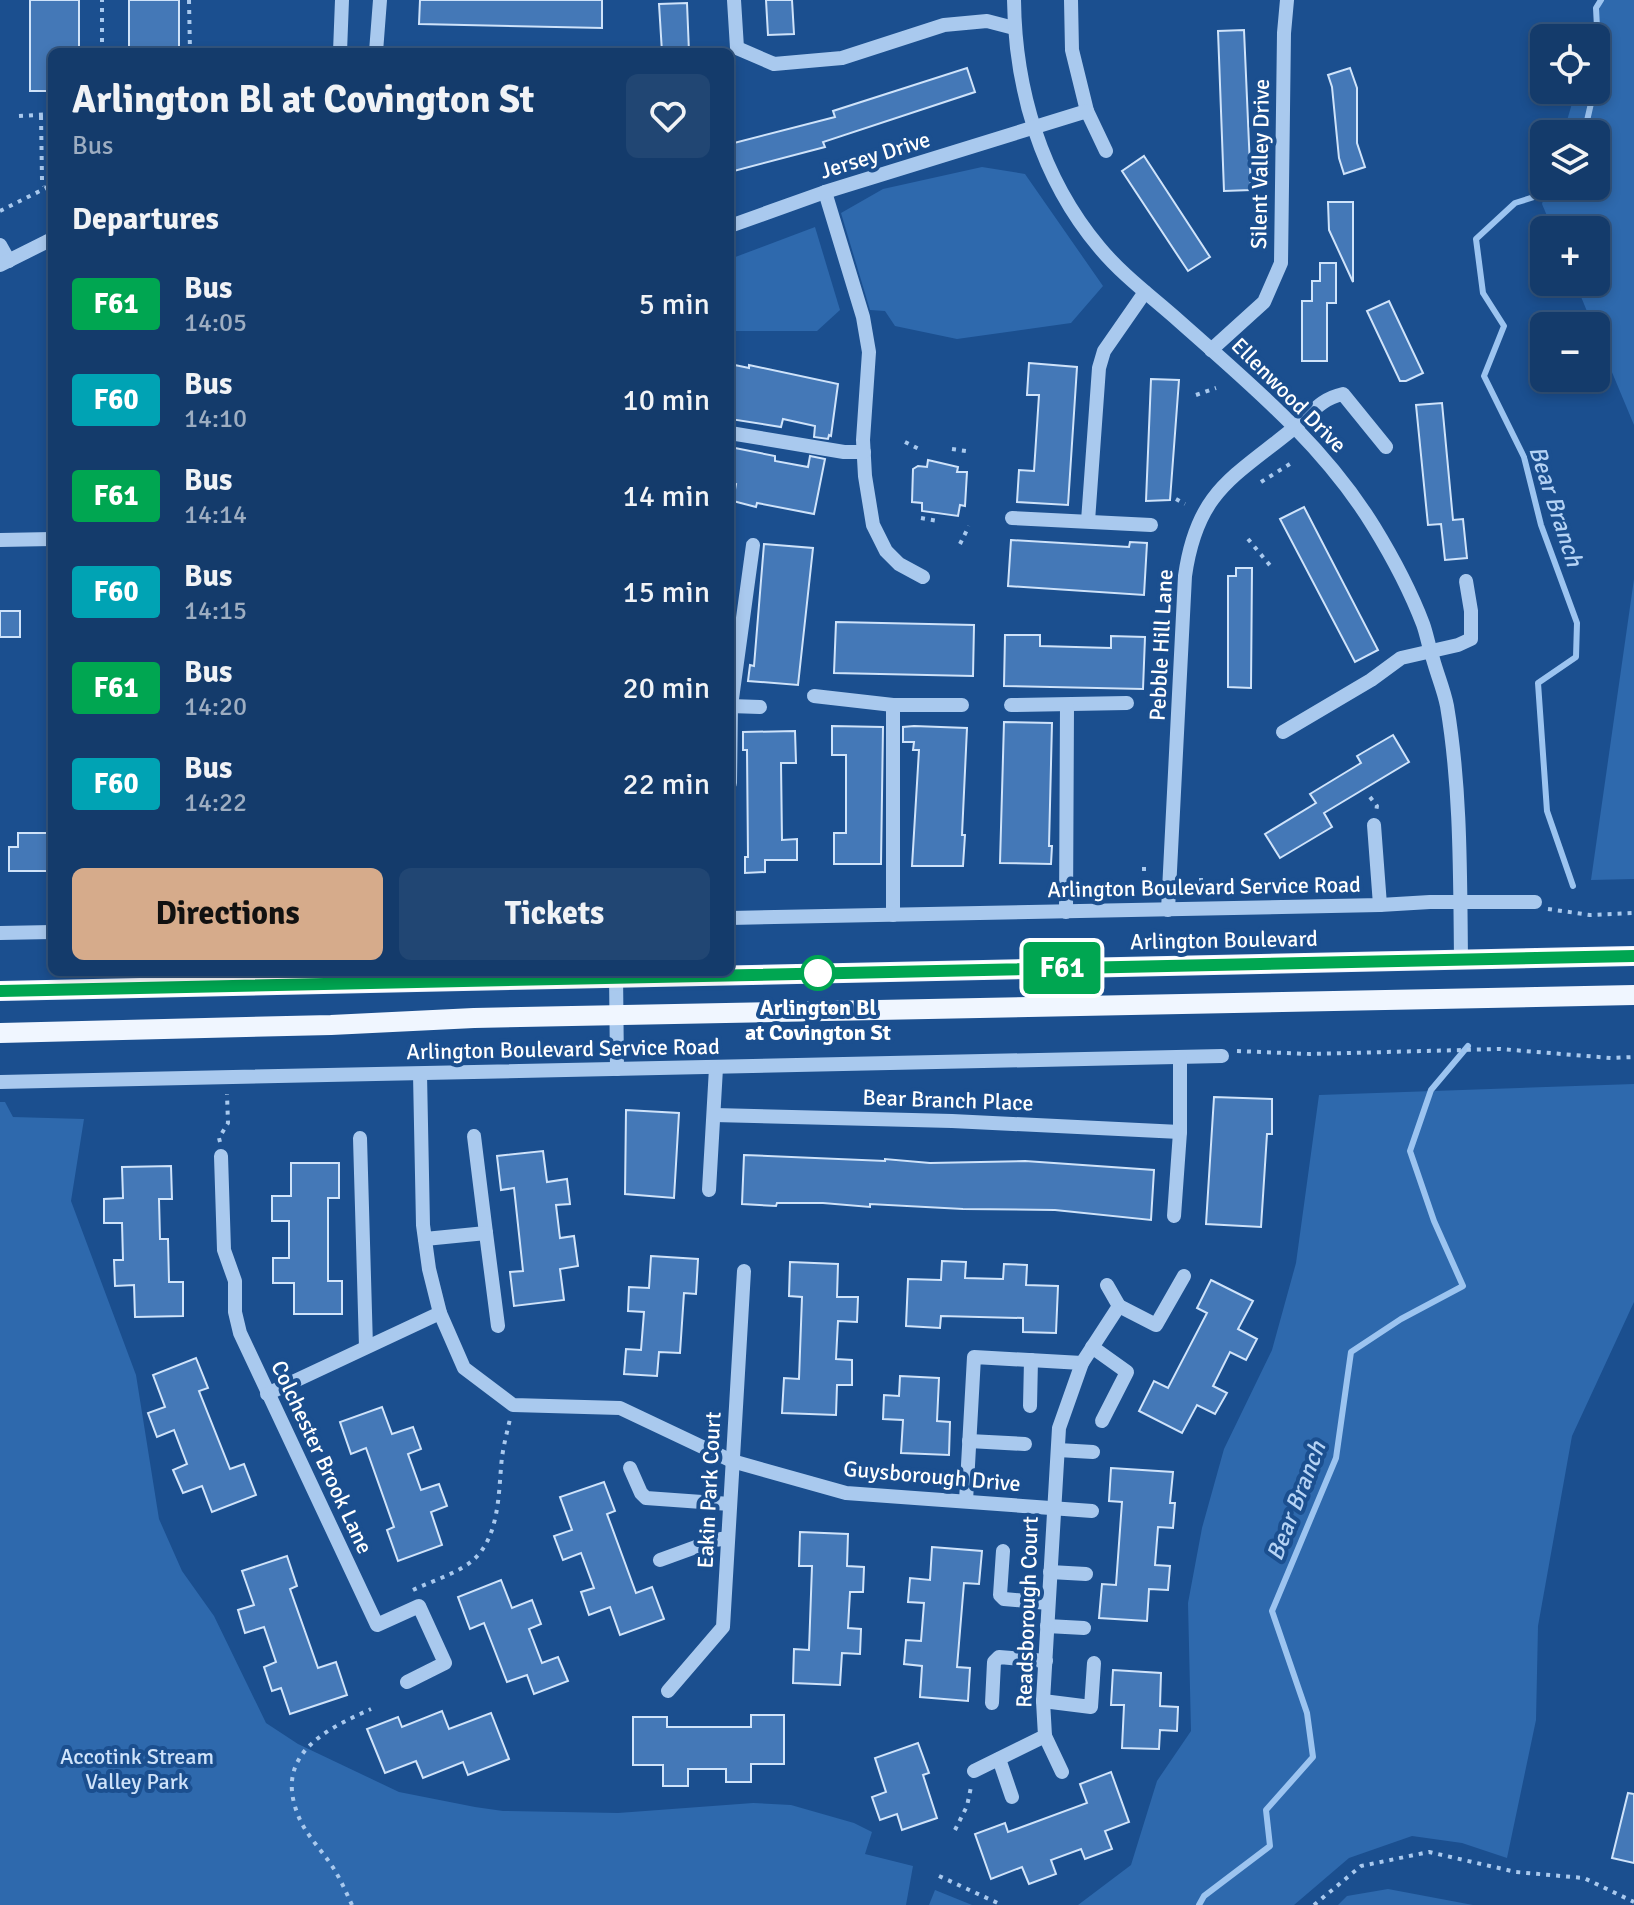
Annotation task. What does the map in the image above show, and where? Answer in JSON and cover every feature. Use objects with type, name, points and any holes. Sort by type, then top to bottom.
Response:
[{"type":"main road","name":"Arlington Boulevard","points":[[734,973],[1634,956]]},
{"type":"main road","name":"Arlington Boulevard","points":[[0,991],[578,976]]},
{"type":"main road","points":[[0,1033],[616,1015],[1634,995]]},
{"type":"street","points":[[340,48],[342,0]]},
{"type":"street","points":[[376,48],[380,0]]},
{"type":"street","points":[[734,0],[737,48],[774,64],[842,58],[944,25],[987,21],[1014,28]]},
{"type":"street","name":"Ellenwood Drive","points":[[1014,0],[1014,28],[1022,91],[1034,129],[1067,200],[1083,226],[1100,249],[1145,292],[1296,427],[1343,483],[1372,524],[1411,596],[1424,627],[1446,702],[1457,783],[1461,959]]},
{"type":"street","points":[[1071,0],[1072,50],[1087,111],[1106,151]]},
{"type":"street","name":"Silent Valley Drive","points":[[1211,350],[1264,302],[1281,263],[1287,0]]},
{"type":"street","name":"Jersey Drive","points":[[734,225],[825,192],[1087,111]]},
{"type":"street","points":[[825,192],[863,317],[869,352],[864,452],[873,525],[886,551],[899,564],[923,577]]},
{"type":"street","points":[[0,245],[4,263],[48,241]]},
{"type":"street","points":[[1088,521],[1099,368],[1104,351],[1145,292]]},
{"type":"street","name":"Pebble Hill Lane","points":[[1168,910],[1185,576],[1190,545],[1204,513],[1228,479],[1296,427],[1327,397],[1343,394],[1386,447]]},
{"type":"street","points":[[734,434],[844,452],[864,452]]},
{"type":"street","points":[[1012,518],[1151,525]]},
{"type":"street","points":[[0,540],[48,539]]},
{"type":"street","points":[[734,678],[753,545]]},
{"type":"street","points":[[1283,732],[1371,680],[1401,658],[1471,639],[1471,611],[1466,581]]},
{"type":"street","points":[[814,696],[893,705],[962,705]]},
{"type":"street","points":[[1011,705],[1127,703]]},
{"type":"street","points":[[893,705],[893,915]]},
{"type":"street","points":[[734,706],[760,707]]},
{"type":"street","points":[[1066,912],[1067,706]]},
{"type":"street","points":[[1374,825],[1380,905]]},
{"type":"street","name":"Arlington Boulevard Service Road","points":[[734,918],[1461,901],[1535,902]]},
{"type":"street","points":[[0,933],[48,932]]},
{"type":"street","points":[[616,976],[617,1069]]},
{"type":"street","name":"Arlington Boulevard Service Road","points":[[0,1082],[1222,1056]]},
{"type":"street","points":[[1174,1216],[1180,1132],[1180,1059]]},
{"type":"street","points":[[709,1190],[716,1068]]},
{"type":"street","points":[[420,1074],[425,1239],[440,1313],[464,1368],[513,1405]]},
{"type":"street","name":"Bear Branch Place","points":[[714,1115],[952,1121],[1180,1132]]},
{"type":"street","points":[[474,1136],[498,1326]]},
{"type":"street","points":[[360,1138],[366,1347]]},
{"type":"street","name":"Colchester Brook Lane","points":[[221,1156],[224,1250],[235,1281],[236,1323],[267,1394],[377,1625],[419,1606],[445,1663],[407,1682]]},
{"type":"street","points":[[425,1239],[486,1233]]},
{"type":"street","name":"Eakin Park Court","points":[[668,1691],[723,1627],[744,1271]]},
{"type":"street","points":[[1107,1285],[1119,1306],[1156,1325],[1184,1276]]},
{"type":"street","name":"Readsborough Court","points":[[974,1771],[1045,1736],[1043,1701],[1059,1428],[1082,1363],[1119,1306]]},
{"type":"street","points":[[267,1394],[440,1313]]},
{"type":"street","points":[[1092,1347],[1127,1372],[1102,1421]]},
{"type":"street","points":[[966,1501],[974,1357],[1082,1363]]},
{"type":"street","points":[[1030,1406],[1031,1360]]},
{"type":"street","name":"Guysborough Drive","points":[[513,1405],[620,1408],[732,1461],[846,1493],[1092,1511]]},
{"type":"street","points":[[969,1441],[1025,1444]]},
{"type":"street","points":[[1058,1450],[1093,1452]]},
{"type":"street","points":[[630,1468],[646,1498],[730,1504]]},
{"type":"street","points":[[660,1560],[728,1538]]},
{"type":"street","points":[[1003,1551],[1000,1595],[1004,1599],[1048,1603]]},
{"type":"street","points":[[1050,1572],[1086,1574]]},
{"type":"street","points":[[1047,1626],[1084,1628]]},
{"type":"street","points":[[992,1703],[994,1662],[999,1657],[1046,1661]]},
{"type":"street","points":[[1043,1701],[1091,1707],[1094,1663]]},
{"type":"street","points":[[1045,1736],[1062,1772]]},
{"type":"street","points":[[999,1759],[1012,1797]]},
{"type":"path","points":[[102,0],[102,48]]},
{"type":"path","points":[[189,0],[190,48]]},
{"type":"path","points":[[19,116],[48,115]]},
{"type":"path","points":[[41,116],[44,186]]},
{"type":"path","points":[[0,211],[48,186]]},
{"type":"path","points":[[1196,395],[1216,388]]},
{"type":"path","points":[[905,442],[919,449]]},
{"type":"path","points":[[952,449],[966,451]]},
{"type":"path","points":[[1261,482],[1293,462]]},
{"type":"path","points":[[1176,499],[1185,504]]},
{"type":"path","points":[[921,518],[938,521]]},
{"type":"path","points":[[960,544],[969,526]]},
{"type":"path","points":[[1248,539],[1273,569]]},
{"type":"path","points":[[1144,867],[1144,891]]},
{"type":"path","points":[[1201,876],[1201,892]]},
{"type":"path","points":[[1535,902],[1546,908],[1590,915],[1634,913]]},
{"type":"path","points":[[1222,1056],[1239,1050],[1310,1054],[1500,1049],[1634,1057]]},
{"type":"path","points":[[221,1156],[219,1138],[228,1123],[227,1091]]},
{"type":"path","points":[[411,1590],[466,1566],[486,1541],[497,1516],[502,1458],[513,1405]]},
{"type":"path","points":[[352,1905],[333,1867],[298,1817],[290,1790],[295,1765],[311,1743],[371,1709]]},
{"type":"path","points":[[955,1830],[967,1806],[974,1771]]},
{"type":"path","points":[[1314,1905],[1361,1866],[1429,1852],[1516,1872],[1584,1878],[1634,1902]]},
{"type":"path","points":[[939,1876],[1002,1905]]},
{"type":"green space","points":[[1602,0],[1634,0],[1634,425],[1610,368],[1610,312],[1587,312],[1581,296],[1610,296],[1610,216],[1547,216],[1542,204],[1543,200],[1610,200],[1610,120],[1567,120],[1572,104],[1610,104],[1610,24],[1595,24]]},
{"type":"green space","points":[[982,167],[1025,174],[1103,286],[1071,323],[957,339],[895,326],[885,311],[870,310],[841,213],[883,189]]},
{"type":"green space","points":[[815,227],[840,310],[817,331],[734,331],[734,257]]},
{"type":"green space","points":[[1634,579],[1634,879],[1591,880]]},
{"type":"green space","points":[[1634,1084],[1634,1302],[1572,1436],[1538,1626],[1536,1720],[1507,1858],[1462,1843],[1412,1836],[1349,1858],[1294,1905],[1078,1905],[1131,1865],[1157,1781],[1191,1731],[1188,1603],[1202,1528],[1224,1449],[1272,1350],[1296,1263],[1319,1095]]},
{"type":"green space","name":"Accotink Stream Valley Park","points":[[0,1102],[5,1102],[13,1117],[84,1119],[71,1201],[136,1375],[159,1519],[182,1571],[214,1616],[266,1723],[298,1744],[399,1792],[475,1807],[503,1811],[618,1813],[753,1803],[791,1805],[854,1823],[872,1832],[865,1854],[913,1866],[906,1905],[0,1905]]},
{"type":"green space","points":[[1388,1889],[1473,1905],[1338,1905],[1347,1896]]},
{"type":"green space","points":[[935,1890],[972,1905],[929,1905]]},
{"type":"building","points":[[30,0],[79,0],[79,48],[48,48],[48,91],[30,91]]},
{"type":"building","points":[[129,0],[179,0],[179,48],[129,48]]},
{"type":"building","points":[[420,0],[602,0],[602,28],[419,24]]},
{"type":"building","points":[[766,0],[792,0],[794,34],[768,35]]},
{"type":"building","points":[[687,3],[689,48],[662,48],[659,4]]},
{"type":"building","points":[[1244,30],[1251,190],[1224,191],[1218,31]]},
{"type":"building","points":[[967,68],[975,92],[823,142],[825,147],[734,171],[734,143],[835,117],[833,111]]},
{"type":"building","points":[[1350,68],[1357,88],[1357,143],[1365,167],[1344,174],[1328,75]]},
{"type":"building","points":[[1144,156],[1210,257],[1188,271],[1122,171]]},
{"type":"building","points":[[1328,202],[1353,202],[1353,282],[1329,230]]},
{"type":"building","points":[[1320,263],[1336,263],[1336,303],[1327,303],[1327,361],[1302,361],[1302,301],[1312,301],[1312,281],[1320,281]]},
{"type":"building","points":[[1389,301],[1423,373],[1406,381],[1400,381],[1367,311]]},
{"type":"building","points":[[1029,363],[1077,367],[1068,505],[1017,502],[1019,470],[1034,471],[1039,395],[1027,395]]},
{"type":"building","points":[[734,365],[749,368],[749,365],[838,384],[831,436],[828,439],[814,437],[815,426],[783,419],[781,427],[734,420]]},
{"type":"building","points":[[1151,379],[1179,380],[1170,500],[1146,501]]},
{"type":"building","points":[[1442,403],[1453,520],[1463,519],[1467,558],[1445,560],[1441,524],[1428,525],[1416,405]]},
{"type":"building","points":[[734,448],[775,456],[775,461],[808,467],[810,456],[825,459],[814,514],[734,501]]},
{"type":"building","points":[[928,460],[958,467],[957,472],[967,472],[965,506],[960,505],[958,516],[922,511],[922,503],[912,502],[913,469],[927,467]]},
{"type":"building","points":[[1304,507],[1378,650],[1355,662],[1280,519]]},
{"type":"building","points":[[1011,540],[1129,547],[1130,542],[1147,543],[1144,595],[1008,586]]},
{"type":"building","points":[[764,544],[813,548],[798,685],[748,681],[750,665],[754,666]]},
{"type":"building","points":[[1236,568],[1252,568],[1251,688],[1228,687],[1228,576],[1236,576]]},
{"type":"building","points":[[0,611],[20,611],[20,637],[0,637]]},
{"type":"building","points":[[836,622],[974,625],[973,676],[834,673]]},
{"type":"building","points":[[1005,635],[1040,635],[1040,646],[1111,648],[1111,636],[1145,637],[1143,689],[1004,686]]},
{"type":"building","points":[[1004,722],[1052,723],[1051,864],[1000,863]]},
{"type":"building","points":[[832,726],[883,727],[881,864],[834,864],[834,833],[846,833],[846,755],[832,755]]},
{"type":"building","points":[[903,727],[967,728],[963,866],[912,866],[919,750],[913,750],[914,742],[903,742]]},
{"type":"building","points":[[795,731],[796,763],[781,763],[782,840],[797,839],[797,860],[765,860],[765,872],[745,873],[745,857],[748,857],[747,750],[743,750],[743,732]]},
{"type":"building","points":[[1393,735],[1409,762],[1324,813],[1332,827],[1280,858],[1265,834],[1316,803],[1310,794],[1361,763],[1357,756]]},
{"type":"building","points":[[18,833],[48,833],[48,871],[9,871],[9,847],[18,847]]},
{"type":"building","points":[[1214,1097],[1272,1099],[1272,1134],[1267,1134],[1261,1227],[1206,1224]]},
{"type":"building","points":[[626,1110],[679,1113],[674,1198],[625,1194]]},
{"type":"building","points":[[543,1151],[547,1182],[567,1179],[570,1204],[556,1205],[560,1238],[574,1236],[578,1266],[560,1269],[564,1300],[514,1306],[510,1272],[523,1271],[514,1188],[501,1190],[497,1156]]},
{"type":"building","points":[[744,1155],[930,1163],[1025,1161],[1154,1170],[1151,1220],[1055,1210],[870,1204],[870,1207],[823,1203],[777,1203],[776,1206],[742,1204]]},
{"type":"building","points":[[291,1163],[339,1163],[339,1198],[328,1198],[328,1281],[342,1281],[342,1314],[294,1314],[294,1283],[273,1283],[273,1258],[289,1258],[289,1221],[272,1221],[272,1196],[291,1196]]},
{"type":"building","points":[[171,1166],[172,1199],[159,1199],[160,1239],[168,1239],[169,1282],[183,1282],[183,1316],[135,1317],[134,1285],[115,1286],[114,1260],[123,1260],[122,1223],[104,1223],[104,1199],[123,1198],[122,1167]]},
{"type":"building","points":[[651,1256],[698,1259],[696,1294],[684,1293],[680,1353],[659,1352],[657,1376],[624,1374],[626,1349],[641,1350],[644,1312],[628,1311],[629,1287],[649,1288]]},
{"type":"building","points":[[942,1261],[966,1262],[965,1278],[1003,1279],[1004,1264],[1027,1265],[1026,1285],[1058,1286],[1056,1333],[1023,1332],[1023,1318],[941,1316],[940,1328],[906,1326],[908,1279],[941,1280]]},
{"type":"building","points":[[790,1262],[838,1264],[837,1297],[858,1297],[857,1322],[838,1321],[836,1359],[852,1360],[852,1385],[837,1385],[836,1415],[782,1413],[784,1378],[799,1379],[802,1297],[789,1296]]},
{"type":"building","points":[[1211,1280],[1253,1301],[1238,1329],[1257,1339],[1246,1360],[1230,1352],[1213,1386],[1227,1393],[1215,1414],[1197,1405],[1182,1433],[1139,1411],[1154,1381],[1168,1388],[1207,1313],[1197,1308]]},
{"type":"building","points":[[196,1358],[208,1388],[199,1391],[230,1469],[244,1464],[256,1495],[212,1512],[202,1486],[183,1493],[173,1470],[187,1464],[174,1430],[157,1437],[148,1413],[165,1407],[153,1375]]},
{"type":"building","points":[[900,1376],[939,1378],[937,1421],[950,1422],[949,1455],[901,1453],[903,1420],[883,1419],[884,1395],[899,1396]]},
{"type":"building","points":[[382,1407],[392,1434],[413,1427],[421,1449],[408,1454],[421,1490],[439,1484],[447,1506],[431,1512],[442,1545],[398,1561],[387,1530],[394,1527],[366,1448],[351,1454],[340,1422]]},
{"type":"building","points":[[1111,1468],[1173,1472],[1170,1503],[1175,1503],[1173,1528],[1158,1527],[1155,1565],[1170,1566],[1168,1590],[1149,1589],[1147,1621],[1099,1618],[1102,1584],[1116,1585],[1122,1502],[1109,1501]]},
{"type":"building","points":[[604,1482],[615,1511],[607,1514],[636,1593],[652,1587],[664,1619],[620,1635],[610,1607],[589,1615],[581,1592],[594,1588],[581,1553],[563,1560],[554,1536],[572,1530],[560,1497]]},
{"type":"building","points":[[800,1532],[848,1534],[847,1566],[864,1567],[863,1592],[850,1592],[848,1628],[861,1629],[860,1654],[842,1653],[840,1685],[793,1683],[794,1649],[809,1650],[812,1566],[799,1566]]},
{"type":"building","points":[[932,1547],[982,1551],[979,1584],[964,1583],[957,1667],[970,1668],[968,1701],[920,1697],[922,1666],[904,1664],[906,1640],[921,1641],[924,1603],[908,1602],[910,1578],[930,1580]]},
{"type":"building","points":[[287,1556],[297,1586],[290,1589],[318,1668],[336,1662],[347,1695],[290,1714],[281,1688],[272,1691],[264,1667],[276,1662],[264,1627],[245,1633],[238,1610],[254,1605],[242,1571]]},
{"type":"building","points":[[501,1580],[512,1608],[532,1600],[541,1624],[529,1629],[542,1663],[558,1657],[568,1681],[534,1694],[527,1675],[507,1682],[484,1623],[470,1629],[458,1597]]},
{"type":"building","points":[[1113,1670],[1161,1673],[1160,1706],[1178,1707],[1177,1731],[1160,1730],[1159,1749],[1122,1748],[1124,1705],[1111,1705]]},
{"type":"building","points":[[442,1711],[449,1729],[491,1713],[509,1759],[468,1775],[463,1762],[423,1778],[416,1761],[385,1773],[367,1729],[398,1717],[402,1727]]},
{"type":"building","points":[[751,1715],[784,1715],[784,1764],[751,1764],[751,1782],[726,1782],[726,1769],[688,1769],[688,1786],[663,1786],[663,1765],[633,1765],[633,1717],[667,1717],[667,1727],[751,1727]]},
{"type":"building","points":[[918,1743],[929,1773],[923,1775],[937,1818],[902,1830],[897,1814],[880,1820],[872,1797],[886,1792],[875,1758]]},
{"type":"building","points":[[1111,1772],[1129,1822],[1105,1831],[1112,1849],[1085,1859],[1081,1849],[1051,1860],[1056,1874],[1029,1884],[1022,1867],[991,1879],[975,1834],[1005,1823],[1008,1832],[1087,1803],[1080,1784]]},
{"type":"building","points":[[1628,1793],[1634,1794],[1634,1863],[1612,1858]]},
{"type":"waterway","name":"Bear Branch","points":[[1597,24],[1596,8],[1601,0]]},
{"type":"waterway","name":"Bear Branch","points":[[1587,120],[1591,104]]},
{"type":"waterway","name":"Bear Branch","points":[[1530,198],[1515,203],[1476,239],[1483,293],[1504,326],[1484,376],[1524,457],[1541,525],[1577,623],[1576,657],[1538,683],[1547,811],[1573,886]]},
{"type":"waterway","name":"Bear Branch","points":[[1199,1905],[1204,1896],[1270,1846],[1266,1810],[1313,1757],[1307,1713],[1272,1611],[1336,1458],[1351,1352],[1401,1319],[1463,1286],[1434,1221],[1410,1151],[1431,1090],[1468,1046]]},
{"type":"bus line","name":"F61","points":[[734,975],[1634,956]]},
{"type":"bus line","name":"F61","points":[[0,991],[700,976]]},
{"type":"place","name":"Arlington Bl at Covington St","points":[[818,973]]}]
